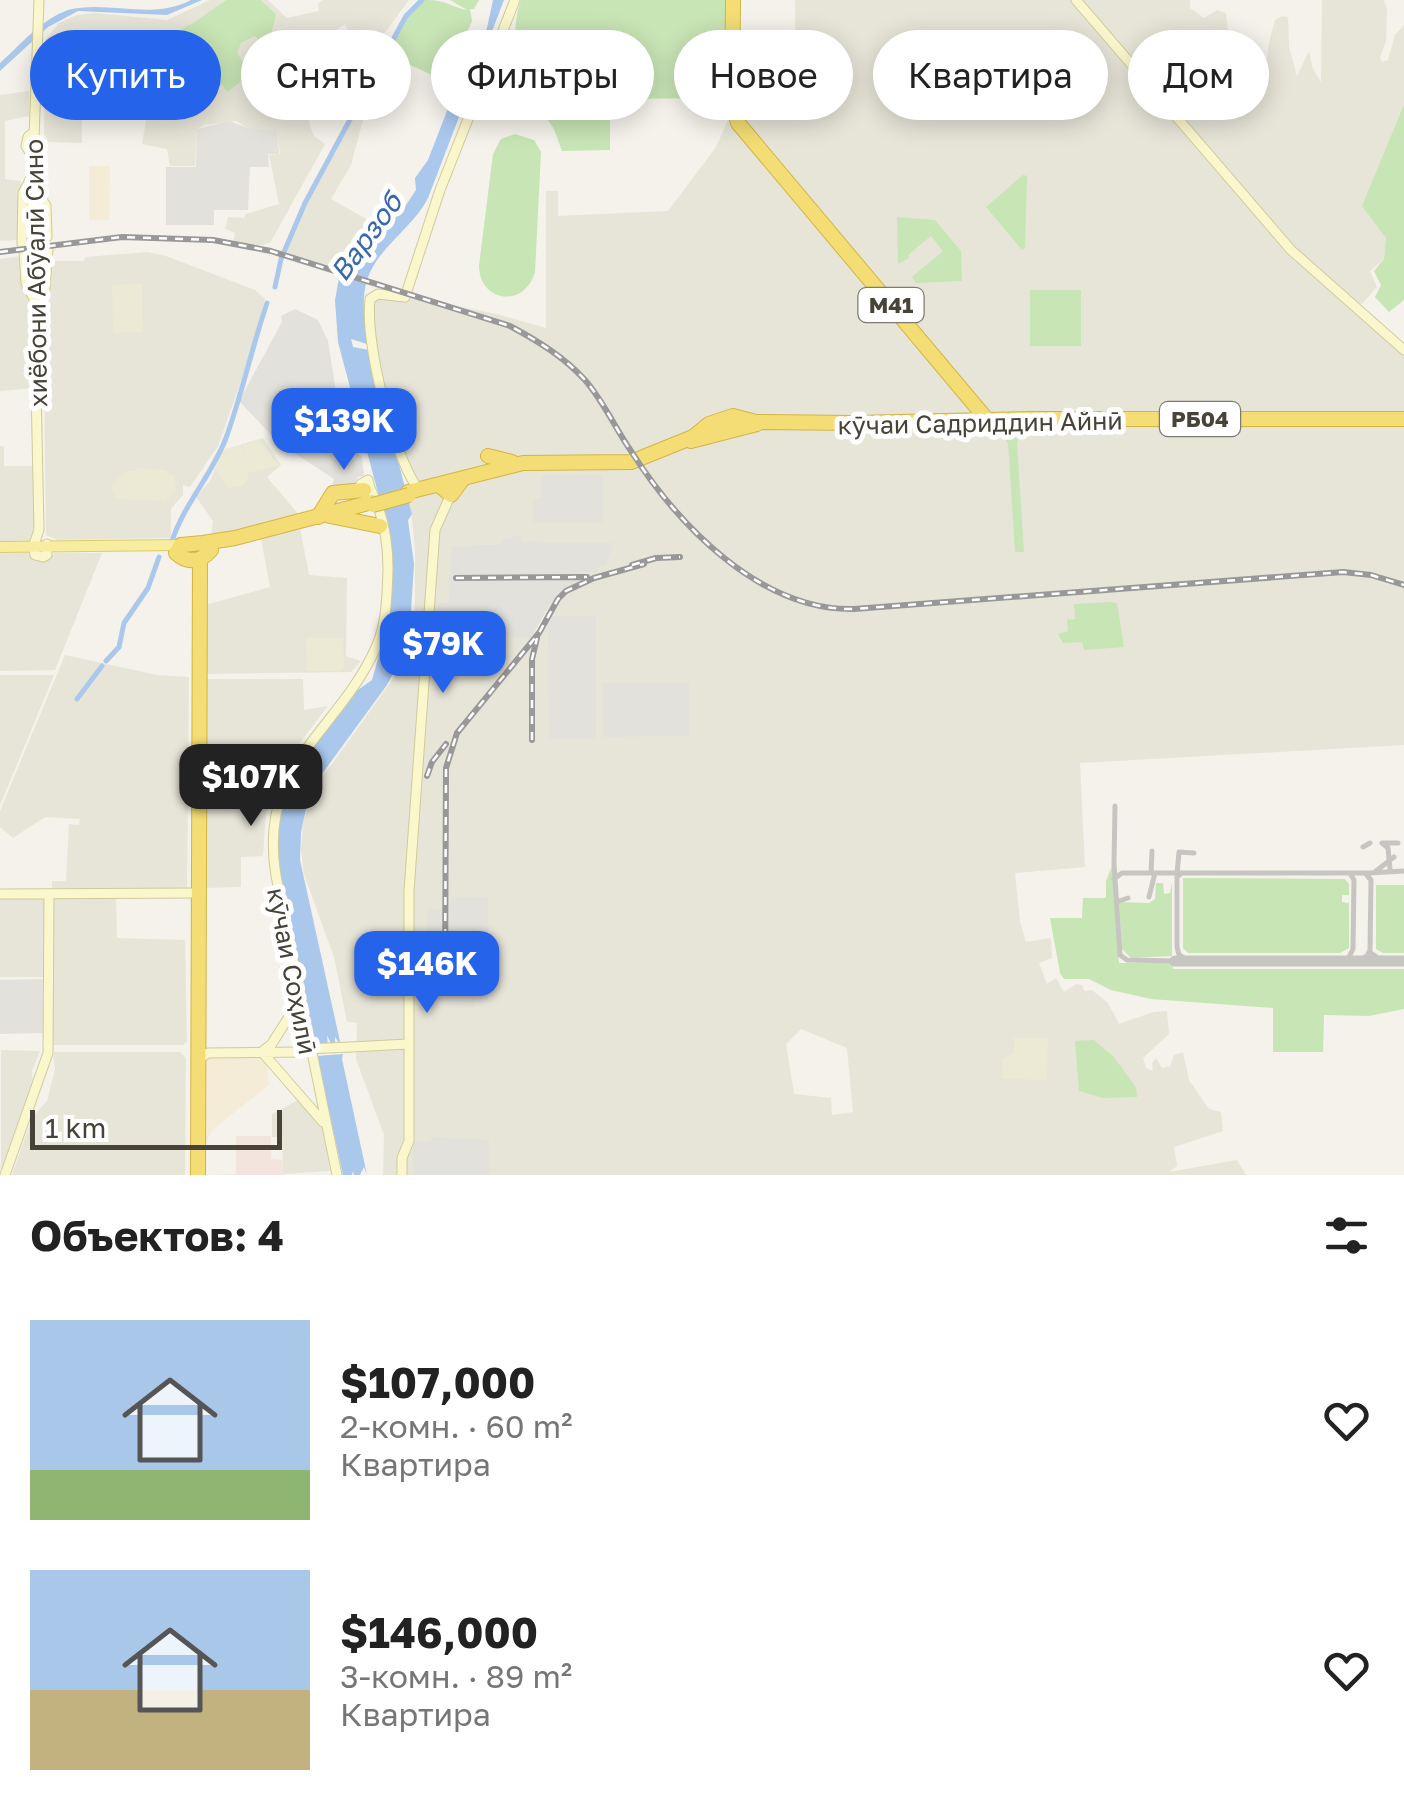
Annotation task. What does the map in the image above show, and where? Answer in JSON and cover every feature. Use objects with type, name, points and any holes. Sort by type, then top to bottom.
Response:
[{"type":"highway","name":"M41","points":[[734,0],[735,113],[992,421]]},
{"type":"highway","points":[[326,512],[333,493],[366,495],[411,490],[450,482],[519,466],[635,463],[692,440],[712,438],[738,423],[732,416],[709,424],[693,437],[631,462],[522,463],[491,459],[450,482]]},
{"type":"highway","name":"кӯчаи Садриддин Айнӣ","points":[[738,423],[1404,420]]},
{"type":"highway","name":"кӯчаи Садриддин Айнӣ","points":[[738,423],[858,426],[992,421]]},
{"type":"highway","points":[[326,512],[353,510],[366,495]]},
{"type":"highway","points":[[193,553],[326,512],[366,495]]},
{"type":"highway","points":[[326,512],[383,537]]},
{"type":"highway","points":[[193,553],[195,893]]},
{"type":"highway","points":[[193,553],[194,1175]]},
{"type":"main road","points":[[411,490],[370,330],[372,297],[404,297],[417,250],[513,0]]},
{"type":"main road","points":[[1076,0],[1291,250],[1323,284],[1404,350]]},
{"type":"main road","name":"хиёбони Абӯалӣ Сино","points":[[36,286],[33,173],[40,137],[39,12]]},
{"type":"main road","points":[[35,157],[40,137]]},
{"type":"main road","name":"хиёбони Абӯалӣ Сино","points":[[35,157],[40,548]]},
{"type":"main road","points":[[33,173],[23,193],[24,247],[36,286]]},
{"type":"main road","points":[[24,247],[26,191],[34,192],[46,206],[47,238],[36,286]]},
{"type":"main road","points":[[36,213],[39,206],[44,207],[47,238]]},
{"type":"main road","points":[[404,1175],[402,1158],[409,1141],[408,891],[435,530],[450,482]]},
{"type":"main road","name":"кӯчаи Соҳилӣ","points":[[336,1175],[270,858],[275,804],[290,766],[374,643],[383,614],[383,537],[366,495]]},
{"type":"main road","name":"кӯчаи Соҳилӣ","points":[[366,495],[383,537]]},
{"type":"main road","points":[[9,550],[193,553]]},
{"type":"main road","points":[[0,894],[195,893]]},
{"type":"main road","points":[[4,1175],[45,1047],[48,894]]},
{"type":"main road","points":[[288,944],[336,1175]]},
{"type":"main road","points":[[264,1052],[299,1001]]},
{"type":"main road","points":[[280,1052],[274,1043],[283,1030],[298,1027],[305,1034]]},
{"type":"main road","points":[[196,1032],[204,1048],[264,1052],[323,1122]]},
{"type":"main road","points":[[195,1069],[208,1053],[408,1046]]},
{"type":"main road","points":[[280,1052],[275,1061],[298,1090],[310,1091],[315,1082]]},
{"type":"shaded area","points":[[210,0],[226,0],[180,30],[53,30],[77,15],[95,13],[167,20]]},
{"type":"shaded area","points":[[261,0],[268,0],[287,18],[319,11],[318,3],[323,0],[409,0],[387,30],[348,30],[345,24],[336,30],[269,30],[276,14]]},
{"type":"shaded area","points":[[795,0],[1190,0],[1190,8],[1204,18],[1217,10],[1226,13],[1228,30],[1128,30],[1128,120],[1269,120],[1269,42],[1275,20],[1288,17],[1289,47],[1297,76],[1309,51],[1321,82],[1322,0],[1384,0],[1386,41],[1382,62],[1388,60],[1395,35],[1404,25],[1404,104],[1363,205],[1386,238],[1384,259],[1370,271],[1377,287],[1353,309],[1404,356],[1404,745],[1080,763],[1085,867],[1015,873],[1026,942],[1051,938],[1052,958],[1039,963],[1047,984],[1056,978],[1064,992],[1076,984],[1082,985],[1084,991],[1092,990],[1108,1003],[1119,1024],[1167,1011],[1169,1034],[1143,1058],[1146,1068],[1153,1071],[1156,1058],[1162,1068],[1170,1066],[1174,1055],[1183,1052],[1189,1080],[1209,1109],[1221,1112],[1223,1131],[1174,1147],[1177,1166],[1169,1172],[1237,1160],[1246,1175],[383,1175],[384,1135],[356,1059],[357,1023],[347,1022],[334,957],[304,874],[301,849],[303,823],[314,789],[395,676],[415,625],[415,549],[410,501],[413,480],[374,353],[372,299],[413,298],[546,328],[546,191],[558,191],[558,216],[668,211],[716,147],[728,120],[853,120],[853,30],[795,30]],"holes":[[[521,536],[521,542],[597,572],[579,572],[549,606],[537,631],[501,636],[458,623],[448,603],[453,546],[503,544]],[[801,1029],[847,1048],[853,1112],[832,1115],[831,1098],[794,1094],[786,1044]]]},
{"type":"shaded area","points":[[241,43],[241,120],[309,120],[314,136],[325,144],[270,243],[255,246],[233,243],[235,233],[225,229],[228,217],[244,218],[279,204],[269,155],[280,154],[277,130],[248,128],[236,121],[205,125],[197,129],[195,166],[170,166],[167,149],[142,144],[146,120],[221,120],[221,61],[236,52]]},
{"type":"shaded area","points":[[29,91],[29,116],[5,121],[5,179],[21,181],[21,240],[0,241],[0,95]]},
{"type":"shaded area","points":[[44,120],[82,120],[82,143],[49,142],[44,134]]},
{"type":"shaded area","points":[[350,120],[363,120],[351,165],[331,199],[368,220],[340,269],[284,253],[305,203]]},
{"type":"shaded area","points":[[229,121],[248,128],[277,130],[279,154],[268,154],[269,167],[250,167],[248,210],[214,210],[214,225],[166,225],[166,167],[196,167],[197,129]]},
{"type":"shaded area","points":[[89,166],[110,166],[109,220],[89,220]]},
{"type":"shaded area","points":[[147,252],[255,290],[265,299],[247,364],[218,446],[190,487],[183,485],[183,495],[171,509],[171,538],[58,540],[46,535],[43,296],[47,261],[84,261],[85,257]]},
{"type":"shaded area","points":[[22,256],[33,300],[33,388],[0,391],[0,259]]},
{"type":"shaded area","points":[[142,284],[143,332],[113,333],[112,285]]},
{"type":"shaded area","points":[[295,309],[318,320],[328,341],[338,404],[352,434],[350,445],[362,457],[364,476],[358,477],[353,487],[331,489],[334,479],[279,443],[239,401],[282,322],[281,316]]},
{"type":"shaded area","points":[[263,438],[281,465],[267,477],[299,515],[211,538],[213,521],[196,497],[210,481],[223,450]]},
{"type":"shaded area","points":[[259,440],[279,465],[248,473],[243,485],[228,488],[216,469],[223,450],[241,445],[244,456],[243,445]]},
{"type":"shaded area","points":[[0,446],[4,447],[4,466],[37,466],[36,531],[32,541],[0,545]]},
{"type":"shaded area","points":[[164,470],[175,476],[176,491],[165,501],[117,499],[112,484],[126,471]]},
{"type":"shaded area","points":[[542,475],[603,475],[603,522],[533,522],[533,499],[542,498]]},
{"type":"shaded area","points":[[300,528],[309,575],[347,578],[346,656],[361,661],[351,672],[204,674],[205,605],[270,587],[261,539]]},
{"type":"shaded area","points":[[521,535],[522,542],[613,543],[606,566],[599,566],[597,572],[579,572],[578,583],[565,589],[549,606],[531,638],[502,636],[501,647],[470,648],[470,638],[458,638],[458,623],[438,622],[438,603],[448,603],[452,546],[502,544],[501,540]]},
{"type":"shaded area","points":[[0,553],[28,553],[36,560],[55,553],[102,553],[55,670],[0,671]]},
{"type":"shaded area","points":[[552,616],[596,616],[596,738],[549,739],[548,623]]},
{"type":"shaded area","points":[[306,638],[343,638],[344,667],[340,671],[307,671]]},
{"type":"shaded area","points":[[65,655],[157,675],[189,677],[187,890],[52,892],[52,881],[66,881],[69,824],[79,825],[80,819],[45,817],[13,838],[0,827],[0,811]]},
{"type":"shaded area","points":[[0,675],[54,675],[0,805]]},
{"type":"shaded area","points":[[203,679],[303,679],[304,710],[328,706],[295,749],[276,784],[266,813],[263,856],[241,857],[241,887],[205,888]]},
{"type":"shaded area","points":[[602,683],[689,683],[689,736],[603,737]]},
{"type":"shaded area","points":[[116,897],[117,938],[185,940],[187,1041],[183,1045],[53,1045],[52,903],[56,899]]},
{"type":"shaded area","points":[[451,897],[488,897],[488,1003],[475,1002],[474,1007],[447,1005],[446,992],[424,989],[427,909],[446,909]]},
{"type":"shaded area","points":[[0,898],[45,898],[44,977],[0,977]]},
{"type":"shaded area","points":[[45,979],[43,1033],[0,1034],[0,980]]},
{"type":"shaded area","points":[[1014,1038],[1048,1038],[1047,1080],[1003,1079],[1002,1059],[1014,1053]]},
{"type":"shaded area","points":[[1,1050],[40,1051],[32,1071],[33,1088],[1,1175]]},
{"type":"shaded area","points":[[53,1052],[180,1052],[186,1058],[185,1175],[12,1175],[33,1116],[47,1101],[55,1069]]},
{"type":"shaded area","points":[[208,1057],[266,1057],[269,1085],[212,1130],[205,1145],[203,1063]]},
{"type":"shaded area","points":[[300,1099],[322,1124],[330,1171],[283,1174],[282,1137],[272,1137],[272,1114]]},
{"type":"shaded area","points":[[236,1136],[271,1136],[271,1159],[282,1160],[283,1175],[212,1175],[236,1174]]},
{"type":"shaded area","points":[[434,1137],[489,1140],[490,1175],[413,1175],[413,1141],[428,1142]]},
{"type":"green space","points":[[226,0],[261,0],[276,14],[272,30],[241,30],[237,53],[241,59],[241,82],[227,92],[221,85],[221,30],[180,30]]},
{"type":"green space","points":[[424,0],[467,10],[450,0],[479,0],[470,9],[472,21],[468,30],[431,30],[431,75],[411,65],[411,30],[400,30]]},
{"type":"green space","points":[[521,0],[727,0],[727,30],[674,30],[674,98],[654,99],[654,30],[515,30]]},
{"type":"green space","points":[[1404,104],[1404,300],[1389,312],[1375,297],[1381,285],[1374,271],[1384,259],[1386,238],[1362,206]]},
{"type":"green space","points":[[548,120],[610,120],[610,150],[562,151]]},
{"type":"green space","points":[[515,134],[534,140],[541,152],[535,272],[522,291],[504,296],[487,288],[479,266],[493,154],[501,139]]},
{"type":"green space","points":[[1023,175],[1027,176],[1022,250],[986,207]]},
{"type":"green space","points":[[897,217],[935,220],[961,251],[962,281],[916,283],[912,277],[943,251],[931,236],[898,264]]},
{"type":"green space","points":[[1030,290],[1081,290],[1081,346],[1030,346]]},
{"type":"green space","points":[[1019,424],[1024,552],[1015,552],[1008,443],[996,428]]},
{"type":"green space","points":[[1117,603],[1124,647],[1084,650],[1082,642],[1063,643],[1058,634],[1068,631],[1067,620],[1075,619],[1074,604]]},
{"type":"green space","points":[[1112,866],[1119,963],[1172,963],[1173,969],[1404,969],[1404,1009],[1369,1016],[1324,1015],[1323,1052],[1273,1052],[1273,1008],[1151,999],[1111,990],[1089,979],[1064,979],[1050,918],[1082,918],[1083,898],[1106,898],[1106,881]]},
{"type":"green space","points":[[1183,878],[1345,879],[1349,895],[1342,895],[1342,902],[1349,903],[1349,948],[1340,953],[1188,953],[1183,948]]},
{"type":"green space","points":[[1156,883],[1163,883],[1164,894],[1170,893],[1172,883],[1172,956],[1131,958],[1122,949],[1119,902],[1149,903],[1155,899]]},
{"type":"green space","points":[[1376,885],[1404,885],[1404,953],[1376,949]]},
{"type":"green space","points":[[1094,1040],[1114,1057],[1136,1087],[1137,1097],[1103,1098],[1079,1091],[1075,1041]]},
{"type":"water","points":[[202,0],[167,15],[78,11],[45,30],[36,30],[68,10],[176,6]]},
{"type":"water","points":[[493,0],[504,0],[492,30],[487,28]]},
{"type":"water","points":[[30,35],[30,44],[0,71],[0,63]]},
{"type":"water","name":"Варзоб","points":[[444,120],[458,120],[428,198],[379,258],[367,280],[367,344],[351,339],[353,347],[369,350],[412,514],[408,520],[414,564],[409,642],[387,685],[319,778],[301,832],[300,860],[341,1046],[335,1037],[332,1046],[327,1035],[328,1046],[315,1047],[280,880],[276,847],[279,817],[290,780],[348,697],[372,680],[389,620],[391,542],[338,342],[335,300],[339,278],[360,240],[383,213],[404,208],[416,190],[415,178],[428,160]]},
{"type":"water","points":[[343,1054],[367,1175],[364,1167],[360,1175],[353,1171],[352,1175],[343,1175],[317,1056]]},
{"type":"waterway","points":[[275,287],[281,259],[305,203],[406,16],[422,0]]},
{"type":"waterway","points":[[172,541],[226,438],[267,303]]},
{"type":"waterway","points":[[106,661],[119,647],[124,623],[148,588],[159,557]]},
{"type":"waterway","points":[[77,699],[102,666]]},
{"type":"taxiway","points":[[1115,806],[1120,955],[1127,960],[1175,961]]},
{"type":"taxiway","points":[[1363,847],[1370,843]]},
{"type":"taxiway","points":[[1390,869],[1388,848],[1382,843],[1398,843]]},
{"type":"taxiway","points":[[1151,873],[1152,851]]},
{"type":"taxiway","points":[[1177,874],[1179,852],[1194,853]]},
{"type":"taxiway","points":[[1376,871],[1394,857]]},
{"type":"taxiway","points":[[1114,879],[1122,873],[1404,871]]},
{"type":"taxiway","points":[[1149,897],[1155,873]]},
{"type":"taxiway","points":[[1182,873],[1177,877],[1177,947],[1179,955],[1189,961]]},
{"type":"taxiway","points":[[1358,961],[1370,950],[1371,880],[1365,873]]},
{"type":"taxiway","points":[[1341,961],[1348,959],[1353,949],[1351,875]]},
{"type":"taxiway","points":[[1116,902],[1128,898]]},
{"type":"taxiway","points":[[1371,953],[1382,961]]},
{"type":"runway","points":[[1175,961],[1404,961]]},
{"type":"railway","points":[[0,252],[122,237],[213,240],[271,251],[510,326],[550,350],[585,380],[650,479],[697,534],[755,579],[786,596],[819,606],[854,609],[1343,572],[1404,585]]},
{"type":"railway","points":[[632,565],[680,557]]},
{"type":"railway","points":[[445,985],[446,768],[457,733],[539,633],[566,591],[594,578],[644,564]]},
{"type":"railway","points":[[456,578],[587,577]]},
{"type":"railway","points":[[532,740],[532,659],[537,638]]},
{"type":"railway","points":[[427,776],[446,744]]}]
